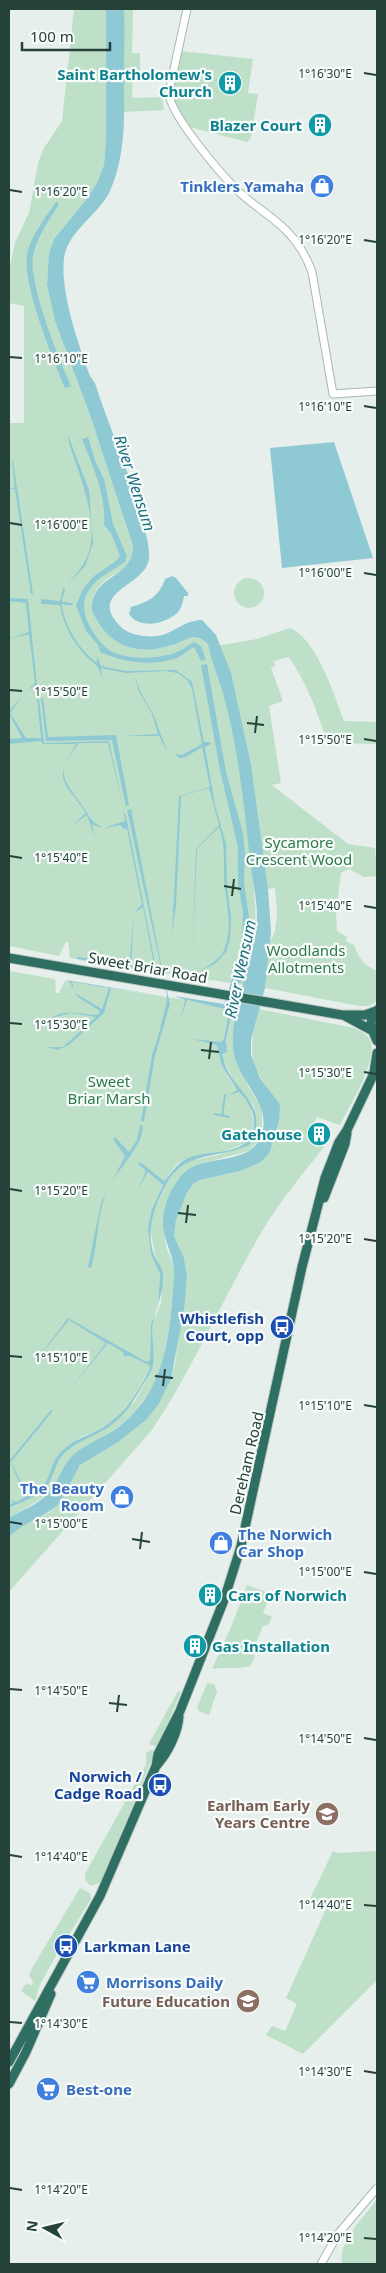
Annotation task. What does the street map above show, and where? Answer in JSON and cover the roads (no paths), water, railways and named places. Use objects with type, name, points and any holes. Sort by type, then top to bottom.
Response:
[{"type":"highway","name":"Sweet Briar Road","points":[[9,958],[229,994],[342,1015],[365,1015],[377,1010]]},
{"type":"highway","points":[[375,1036],[371,1019],[377,1010]]},
{"type":"highway","name":"Sweet Briar Road","points":[[342,1015],[375,1036]]},
{"type":"highway","name":"Dereham Road","points":[[9,2062],[109,1876],[156,1766],[165,1756],[177,1728],[180,1711],[227,1592],[241,1546],[316,1215],[345,1144],[348,1130],[376,1070],[377,1053]]},
{"type":"highway","name":"Dereham Road","points":[[9,2084],[46,2010],[68,1954]]},
{"type":"street","points":[[187,9],[169,98],[179,118],[234,186],[283,228],[304,253],[312,272],[333,394],[377,391]]},
{"type":"street","points":[[322,2264],[338,2234],[377,2188]]},
{"type":"water","points":[[106,9],[124,9],[124,119],[122,149],[115,179],[109,193],[71,240],[64,258],[63,271],[67,302],[75,333],[127,471],[149,549],[148,563],[143,571],[112,598],[110,606],[112,615],[121,627],[138,635],[159,636],[193,621],[202,620],[216,635],[231,673],[251,765],[268,889],[271,932],[265,988],[251,1040],[251,1055],[260,1078],[280,1104],[279,1121],[270,1152],[261,1162],[240,1171],[200,1180],[193,1184],[187,1193],[176,1220],[174,1236],[184,1258],[187,1276],[184,1310],[171,1379],[158,1405],[146,1420],[118,1442],[80,1465],[59,1504],[21,1527],[9,1537],[9,1518],[32,1506],[47,1495],[66,1463],[73,1455],[121,1425],[136,1411],[157,1377],[168,1338],[174,1276],[174,1267],[164,1235],[163,1217],[168,1198],[176,1183],[185,1172],[194,1167],[247,1152],[261,1136],[264,1124],[258,1102],[235,1058],[233,1046],[233,1029],[239,997],[256,933],[257,909],[233,734],[208,644],[198,638],[190,638],[159,648],[135,649],[125,646],[106,633],[92,611],[93,599],[98,590],[126,565],[131,557],[133,546],[90,415],[55,321],[47,285],[49,253],[54,239],[86,200],[97,183],[104,165],[106,140]]},
{"type":"water","points":[[57,201],[59,205],[37,242],[33,256],[33,268],[35,284],[46,321],[71,386],[65,388],[39,319],[28,279],[27,263],[28,250],[34,237]]},
{"type":"water","points":[[68,435],[89,490],[93,543],[85,566],[69,583],[85,561],[90,548],[92,533],[88,502]]},
{"type":"water","points":[[88,437],[96,463],[104,479],[113,524],[127,556],[125,562],[97,581],[87,594],[84,606],[88,623],[103,645],[116,654],[143,658],[161,656],[179,651],[194,642],[201,646],[206,660],[201,661],[194,647],[177,658],[167,661],[148,663],[128,661],[100,652],[98,645],[86,631],[76,605],[83,589],[94,576],[116,561],[120,556],[111,533],[104,525],[101,492],[82,439]]},
{"type":"water","points":[[334,442],[373,558],[282,568],[270,448]]},
{"type":"water","points":[[12,461],[33,594],[31,594],[15,489],[9,489],[15,487]]},
{"type":"water","points":[[172,576],[176,578],[188,593],[188,596],[184,596],[182,606],[174,616],[161,622],[146,624],[139,622],[129,614],[131,607],[152,598],[160,590],[165,579]]},
{"type":"water","points":[[62,597],[62,602],[68,602],[68,604],[62,604],[62,607],[70,631],[84,651],[97,663],[97,656],[101,666],[125,671],[176,670],[192,682],[204,742],[210,742],[211,744],[205,747],[215,805],[226,844],[227,886],[231,917],[230,939],[226,952],[215,964],[187,977],[208,966],[221,955],[227,942],[229,927],[224,880],[224,850],[219,827],[197,849],[192,966],[196,849],[219,825],[209,788],[181,796],[176,906],[172,934],[179,796],[172,798],[210,787],[202,747],[186,757],[180,758],[174,754],[182,755],[202,744],[192,689],[188,681],[178,673],[164,671],[126,673],[101,668],[102,678],[97,666],[87,658],[71,637],[65,625],[60,605],[41,604],[41,599],[60,601]]},
{"type":"water","points":[[9,598],[28,599],[38,695],[36,695],[35,685],[25,693],[35,683],[29,634],[9,639],[29,632],[26,603],[9,601]]},
{"type":"water","name":"River Wensum","points":[[207,664],[226,772],[243,833],[245,852],[244,883],[250,924],[242,981],[240,983],[233,983],[225,1005],[233,1008],[226,1041],[227,1052],[223,1054],[229,1073],[253,1107],[256,1117],[256,1130],[254,1139],[249,1144],[239,1149],[198,1158],[189,1162],[173,1174],[167,1183],[155,1209],[151,1226],[151,1245],[163,1272],[158,1304],[160,1274],[151,1254],[148,1228],[151,1211],[163,1185],[148,1172],[138,1189],[146,1171],[138,1164],[140,1162],[164,1181],[186,1159],[226,1151],[245,1144],[251,1136],[254,1126],[252,1112],[239,1092],[230,1095],[237,1090],[222,1066],[217,1045],[192,1039],[221,1042],[224,1039],[229,1010],[187,1000],[181,1018],[185,1000],[174,996],[224,1004],[233,977],[238,970],[242,942],[243,912],[238,884],[238,847],[220,770],[201,665]]},
{"type":"water","points":[[135,676],[140,691],[153,714],[166,748],[174,754],[165,748],[159,736],[123,736],[158,734],[152,714],[138,690]]},
{"type":"water","points":[[22,697],[10,713],[26,738],[41,738],[37,699],[39,699],[44,743],[109,741],[123,807],[108,743],[79,743],[67,761],[76,744],[43,744],[41,741],[9,744],[9,739],[22,738],[9,711]]},
{"type":"water","points":[[41,698],[43,698],[48,737],[116,735],[129,805],[126,806],[112,740],[46,741]]},
{"type":"water","points":[[64,770],[64,776],[70,789],[90,818],[100,826],[101,828],[92,824],[95,838],[87,815],[71,826],[86,813],[67,787],[63,774]]},
{"type":"water","points":[[123,809],[157,973],[73,959],[129,967],[134,915],[131,967],[155,970],[143,907],[134,913],[142,904],[127,829],[120,825],[104,828],[125,821]]},
{"type":"water","points":[[131,809],[170,1004],[155,1056],[144,1121],[141,1121],[152,1055],[167,995],[127,810]]},
{"type":"water","points":[[66,980],[163,996],[111,988],[104,1013],[70,1044],[58,1050],[47,1047],[63,1047],[96,1017],[71,1013],[55,1017],[49,1028],[53,1017],[69,1012],[98,1015],[100,1011],[75,993],[102,1009],[109,988],[72,982],[74,991],[70,982]]},
{"type":"water","points":[[140,1125],[143,1126],[139,1142],[110,1186],[125,1156],[113,1139],[115,1137],[129,1152],[137,1140]]},
{"type":"water","points":[[107,1190],[101,1208],[91,1268],[88,1267],[101,1203]]},
{"type":"water","points":[[157,1308],[153,1328],[154,1354],[152,1368],[129,1407],[113,1424],[68,1450],[60,1459],[49,1483],[42,1491],[28,1500],[9,1508],[9,1505],[14,1502],[9,1498],[16,1502],[25,1497],[9,1458],[10,1460],[51,1410],[53,1411],[11,1462],[28,1496],[37,1491],[46,1481],[53,1464],[62,1451],[76,1441],[102,1428],[118,1416],[136,1394],[150,1368],[149,1365],[130,1356],[124,1356],[123,1352],[108,1343],[70,1389],[106,1343],[69,1320],[34,1363],[68,1318],[147,1362],[150,1360],[151,1324]]},
{"type":"waterway","points":[[62,597],[64,589]]},
{"type":"waterway","points":[[66,604],[72,604]]},
{"type":"waterway","points":[[78,958],[137,968]]},
{"type":"waterway","points":[[154,971],[166,973]]},
{"type":"waterway","points":[[222,1116],[225,1095]]},
{"type":"waterway","points":[[215,1114],[229,1117]]},
{"type":"place","name":"Saint Bartholomew's Church","points":[[230,83]]},
{"type":"place","name":"Blazer Court","points":[[320,125]]},
{"type":"place","name":"Tinklers Yamaha","points":[[322,186]]},
{"type":"place","name":"Gatehouse","points":[[319,1134]]},
{"type":"place","name":"Whistlefish Court, opp","points":[[282,1327]]},
{"type":"place","name":"The Beauty Room","points":[[122,1497]]},
{"type":"place","name":"The Norwich Car Shop","points":[[221,1543]]},
{"type":"place","name":"Cars of Norwich","points":[[210,1595]]},
{"type":"place","name":"Gas Installation","points":[[195,1646]]},
{"type":"place","name":"Norwich / Cadge Road","points":[[160,1785]]},
{"type":"place","name":"Earlham Early Years Centre","points":[[327,1814]]},
{"type":"place","name":"Larkman Lane","points":[[66,1946]]},
{"type":"place","name":"Morrisons Daily","points":[[88,1982]]},
{"type":"place","name":"Future Education","points":[[248,2001]]},
{"type":"place","name":"Best-one","points":[[48,2089]]},
{"type":"park label","name":"Sycamore Crescent Wood","points":[[299,850]]},
{"type":"park label","name":"Woodlands Allotments","points":[[306,958]]},
{"type":"park label","name":"Sweet Briar Marsh","points":[[109,1090]]}]
